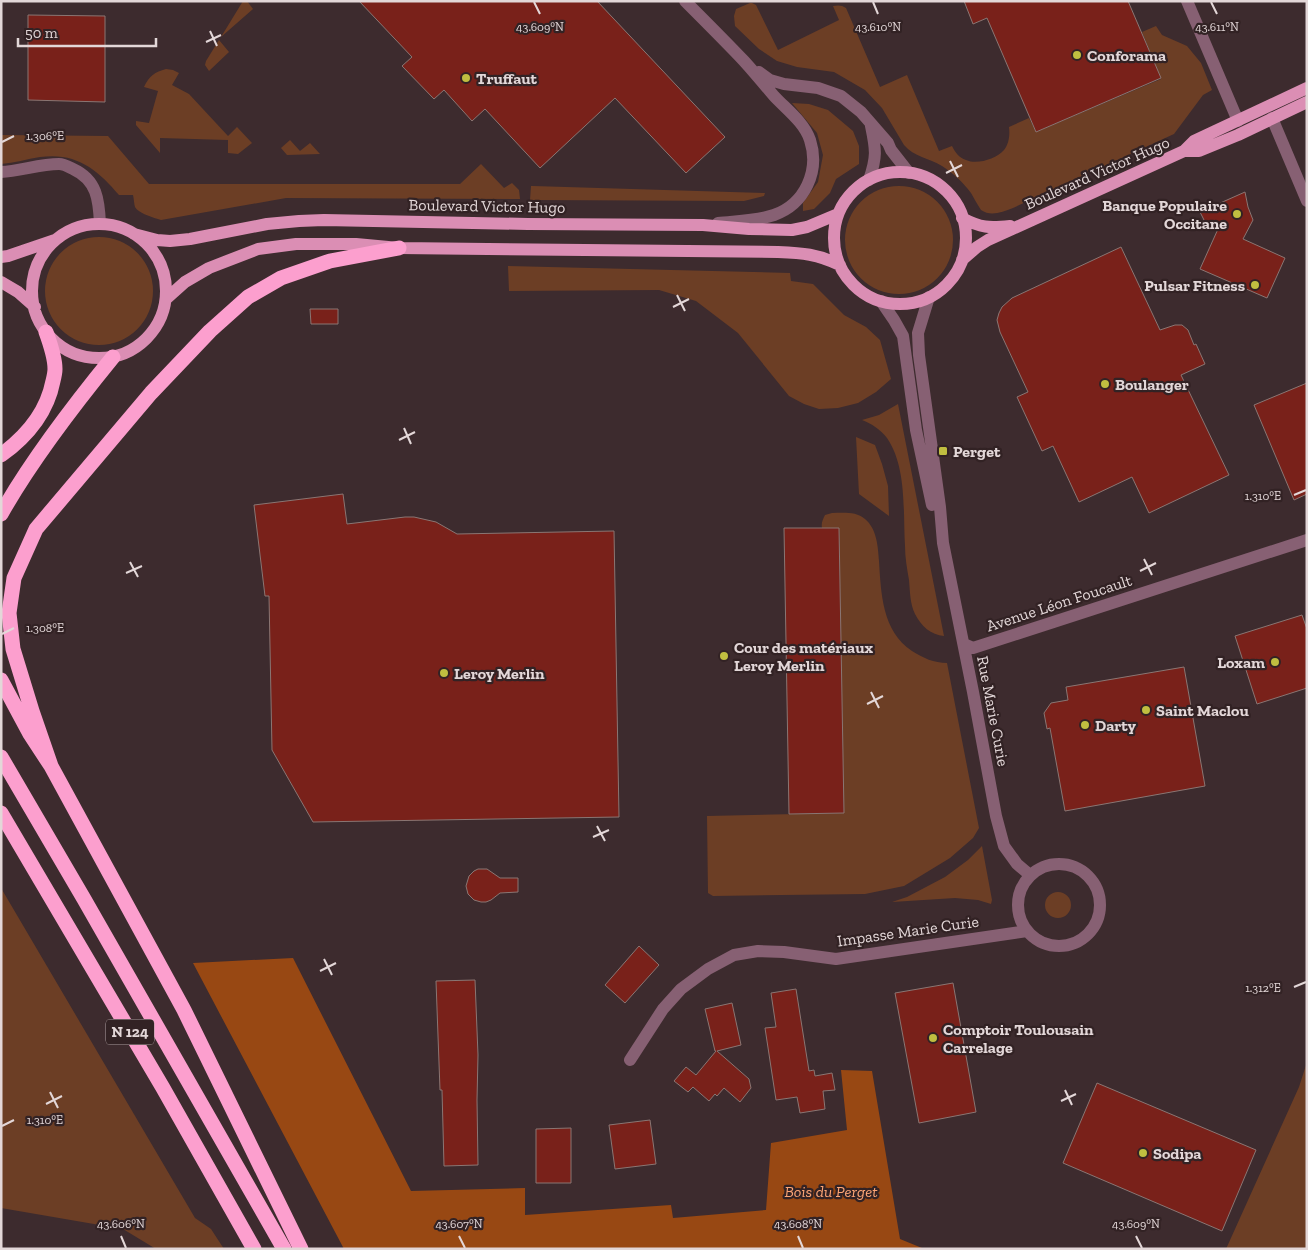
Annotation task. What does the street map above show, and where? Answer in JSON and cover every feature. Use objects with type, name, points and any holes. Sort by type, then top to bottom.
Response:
[{"type":"highway","points":[[52,766],[12,649],[9,614],[14,578],[36,529],[152,393],[210,331],[248,297],[281,278],[330,261],[399,248]]},
{"type":"highway","points":[[1,455],[30,429],[43,410],[51,391],[55,370],[46,332]]},
{"type":"highway","points":[[1,514],[36,457],[113,357]]},
{"type":"highway","points":[[1,680],[30,734],[52,766],[184,1010],[301,1249]]},
{"type":"highway","name":"N 124","points":[[1,757],[284,1249]]},
{"type":"highway","name":"N 124","points":[[2,815],[163,1088],[254,1249]]},
{"type":"main road","name":"Boulevard Victor Hugo","points":[[962,260],[988,240],[1184,151],[1194,141],[1307,88]]},
{"type":"main road","name":"Boulevard Victor Hugo","points":[[1184,151],[1199,151],[1307,102]]},
{"type":"main road","points":[[888,173],[909,173],[923,176],[936,183],[947,193],[956,204],[962,218],[966,239],[962,260],[957,272],[949,282],[929,297],[900,304],[881,301],[868,296],[856,288],[840,265],[834,239],[838,214],[856,188],[869,180],[888,173]]},
{"type":"main road","name":"Boulevard Victor Hugo","points":[[134,234],[170,241],[267,224],[324,220],[528,224],[703,224],[749,229],[792,230],[807,227],[838,214]]},
{"type":"main road","name":"Boulevard Victor Hugo","points":[[962,218],[976,225],[991,228],[1023,224]]},
{"type":"main road","points":[[1,257],[55,240],[84,226],[100,224],[118,227],[134,234],[153,251],[164,274],[166,286],[166,298],[162,315],[154,330],[143,342],[129,351],[113,357],[98,358],[82,356],[68,350],[55,342],[46,332],[34,308],[33,289],[36,271],[43,254],[55,240]]},
{"type":"main road","points":[[166,298],[185,282],[209,268],[258,249],[296,244],[356,244],[399,248],[778,252],[803,253],[823,257],[840,265]]},
{"type":"main road","points":[[1,282],[18,292],[34,308]]},
{"type":"street","points":[[685,1],[745,62],[800,124],[810,140],[813,157],[812,173],[803,194],[787,209],[763,218],[703,224]]},
{"type":"street","points":[[1187,1],[1238,121]]},
{"type":"street","points":[[745,62],[770,80],[784,84],[818,88],[840,96],[861,112],[888,143],[891,150],[909,173]]},
{"type":"street","points":[[1272,118],[1307,201]]},
{"type":"street","points":[[869,180],[874,165],[876,147],[870,124]]},
{"type":"street","points":[[1,172],[60,164],[77,170],[93,185],[99,204],[100,224]]},
{"type":"street","name":"Rue Marie Curie","points":[[929,297],[918,333],[919,355],[940,507],[943,543]]},
{"type":"street","name":"Rue Marie Curie","points":[[881,301],[902,336],[916,430],[932,509],[943,543],[964,644],[996,816],[1004,846],[1017,864],[1030,876]]},
{"type":"street","name":"Avenue Léon Foucault","points":[[964,644],[973,648],[1307,540]]},
{"type":"street","points":[[1061,864],[1070,865],[1081,870],[1090,878],[1096,888],[1099,912],[1095,923],[1079,941],[1068,945],[1056,946],[1034,938],[1027,930],[1020,917],[1018,906],[1023,884],[1030,876],[1044,866],[1061,864]]},
{"type":"street","name":"Impasse Marie Curie","points":[[630,1060],[663,1009],[681,989],[708,969],[734,955],[758,951],[784,952],[836,959],[1027,930]]},
{"type":"shaded area","points":[[243,1],[247,1],[253,9],[221,37]]},
{"type":"shaded area","points":[[750,3],[756,5],[778,50],[839,20],[833,6],[843,6],[846,8],[880,87],[907,75],[939,151],[952,146],[959,156],[975,162],[986,160],[1001,153],[1006,148],[1008,142],[1009,127],[1029,118],[1036,132],[1161,79],[1142,32],[1156,26],[1162,35],[1187,46],[1201,63],[1212,90],[1203,95],[1174,134],[1013,208],[997,213],[989,213],[981,210],[968,189],[950,172],[937,163],[908,149],[882,108],[865,90],[834,72],[797,67],[777,61],[759,49],[735,26],[734,16],[736,9]]},
{"type":"shaded area","points":[[219,40],[229,52],[209,71],[205,65],[206,61]]},
{"type":"shaded area","points":[[166,69],[179,73],[172,85],[189,94],[228,136],[237,127],[252,143],[238,154],[228,153],[228,140],[160,138],[160,153],[136,125],[136,121],[149,123],[158,91],[144,87],[153,75]]},
{"type":"shaded area","points":[[792,103],[809,104],[828,110],[853,131],[859,146],[859,164],[836,179],[830,193],[814,209],[803,211],[803,203],[818,182],[823,155],[817,133]]},
{"type":"shaded area","points":[[1,135],[108,136],[149,184],[460,184],[481,164],[504,188],[512,183],[519,190],[520,199],[286,198],[161,220],[139,211],[135,207],[133,195],[119,195],[94,170],[75,160],[53,156],[1,164]]},
{"type":"shaded area","points":[[290,140],[300,151],[310,143],[320,154],[287,155],[281,148]]},
{"type":"shaded area","points":[[531,186],[765,193],[764,196],[744,201],[530,200]]},
{"type":"shaded area","points":[[899,186],[920,190],[937,202],[949,219],[953,240],[949,261],[937,278],[920,290],[899,294],[878,290],[861,278],[849,261],[845,240],[849,219],[861,202],[878,190]]},
{"type":"shaded area","points":[[99,237],[120,241],[137,253],[149,270],[153,291],[149,312],[137,329],[120,341],[99,345],[78,341],[61,329],[49,312],[45,291],[49,270],[61,253],[78,241]]},
{"type":"shaded area","points":[[508,266],[790,273],[791,281],[813,284],[844,315],[866,327],[880,340],[891,379],[876,392],[858,403],[838,408],[819,409],[789,396],[738,333],[696,301],[659,290],[509,291]]},
{"type":"shaded area","points":[[898,404],[944,636],[935,634],[927,629],[917,618],[913,610],[906,559],[903,490],[898,462],[887,438],[876,427],[862,420],[879,415]]},
{"type":"shaded area","points":[[856,437],[875,445],[888,486],[889,516],[859,494]]},
{"type":"shaded area","points":[[849,513],[861,516],[872,528],[877,544],[882,598],[894,633],[902,643],[916,654],[933,661],[947,663],[979,828],[973,838],[950,858],[904,886],[865,894],[713,896],[708,893],[707,816],[844,813],[839,528],[822,528],[822,521],[825,515]]},
{"type":"shaded area","points":[[982,846],[992,900],[991,904],[978,900],[955,898],[892,902],[907,897],[945,877],[968,860]]},
{"type":"shaded area","points":[[1,888],[195,1218],[211,1229],[224,1249],[156,1249],[123,1229],[1,1208]]},
{"type":"shaded area","points":[[1058,892],[1067,896],[1071,905],[1067,914],[1058,918],[1049,914],[1045,905],[1049,896]]},
{"type":"shaded area","points":[[1307,1062],[1307,1249],[1226,1249],[1299,1087]]},
{"type":"green space","name":"Bois du Perget","points":[[293,958],[411,1191],[525,1188],[525,1215],[671,1205],[673,1218],[766,1210],[771,1143],[847,1130],[841,1070],[872,1071],[900,1239],[922,1248],[344,1249],[193,963]]},
{"type":"building","name":"Truffaut","points":[[359,1],[597,1],[725,137],[686,173],[615,98],[540,168],[485,109],[472,121],[444,90],[434,99],[402,66],[412,57]]},
{"type":"building","name":"Conforama","points":[[964,1],[1128,1],[1161,78],[1036,132],[987,18],[973,24]]},
{"type":"building","points":[[28,15],[105,16],[105,102],[28,100]]},
{"type":"building","points":[[1245,192],[1253,220],[1243,239],[1285,258],[1267,298],[1200,269],[1218,229],[1206,224],[1200,212]]},
{"type":"building","name":"Boulanger","points":[[1121,247],[1160,330],[1175,325],[1182,325],[1188,330],[1194,345],[1196,344],[1205,364],[1181,375],[1229,475],[1149,513],[1132,477],[1079,502],[1053,446],[1042,451],[1017,397],[1028,392],[1000,332],[997,320],[1002,307],[1012,298]]},
{"type":"building","points":[[310,309],[338,309],[338,324],[311,324]]},
{"type":"building","points":[[1307,383],[1307,494],[1294,500],[1254,405]]},
{"type":"building","name":"Leroy Merlin","points":[[343,494],[347,524],[414,517],[436,522],[457,534],[614,531],[619,817],[313,822],[272,750],[269,596],[265,596],[254,505]]},
{"type":"building","points":[[784,528],[839,528],[844,813],[789,814]]},
{"type":"building","name":"Loxam","points":[[1302,615],[1307,629],[1307,688],[1257,704],[1235,636]]},
{"type":"building","points":[[1184,667],[1205,786],[1065,811],[1050,728],[1047,729],[1044,713],[1051,703],[1068,700],[1066,687]]},
{"type":"building","points":[[478,869],[487,869],[500,878],[518,878],[518,892],[500,893],[486,902],[474,900],[468,894],[466,886],[469,876]]},
{"type":"building","points":[[639,946],[659,965],[625,1003],[605,985]]},
{"type":"building","points":[[475,980],[478,1055],[478,1165],[444,1166],[436,981]]},
{"type":"building","name":"Comptoir Toulousain Carrelage","points":[[953,983],[976,1112],[919,1123],[895,993]]},
{"type":"building","points":[[796,989],[809,1071],[814,1070],[815,1076],[832,1073],[835,1090],[823,1091],[825,1109],[800,1113],[797,1097],[776,1100],[765,1028],[776,1027],[771,993]]},
{"type":"building","points":[[732,1003],[741,1045],[717,1051],[749,1079],[751,1088],[740,1102],[724,1088],[709,1101],[693,1087],[688,1092],[674,1081],[686,1067],[696,1075],[716,1051],[705,1009]]},
{"type":"building","points":[[1097,1083],[1256,1150],[1222,1231],[1063,1163]]},
{"type":"building","points":[[650,1120],[656,1164],[615,1169],[609,1125]]},
{"type":"building","points":[[571,1128],[571,1183],[536,1183],[536,1129]]},
{"type":"place","name":"Conforama","points":[[1077,55]]},
{"type":"place","name":"Truffaut","points":[[466,78]]},
{"type":"place","name":"Banque Populaire Occitane","points":[[1237,214]]},
{"type":"place","name":"Pulsar Fitness","points":[[1255,285]]},
{"type":"place","name":"Boulanger","points":[[1105,384]]},
{"type":"place","name":"Perget","points":[[943,451]]},
{"type":"place","name":"Cour des matériaux Leroy Merlin","points":[[724,656]]},
{"type":"place","name":"Loxam","points":[[1275,662]]},
{"type":"place","name":"Leroy Merlin","points":[[444,673]]},
{"type":"place","name":"Saint Maclou","points":[[1146,710]]},
{"type":"place","name":"Darty","points":[[1085,725]]},
{"type":"place","name":"Comptoir Toulousain Carrelage","points":[[933,1038]]},
{"type":"place","name":"Sodipa","points":[[1143,1153]]}]
